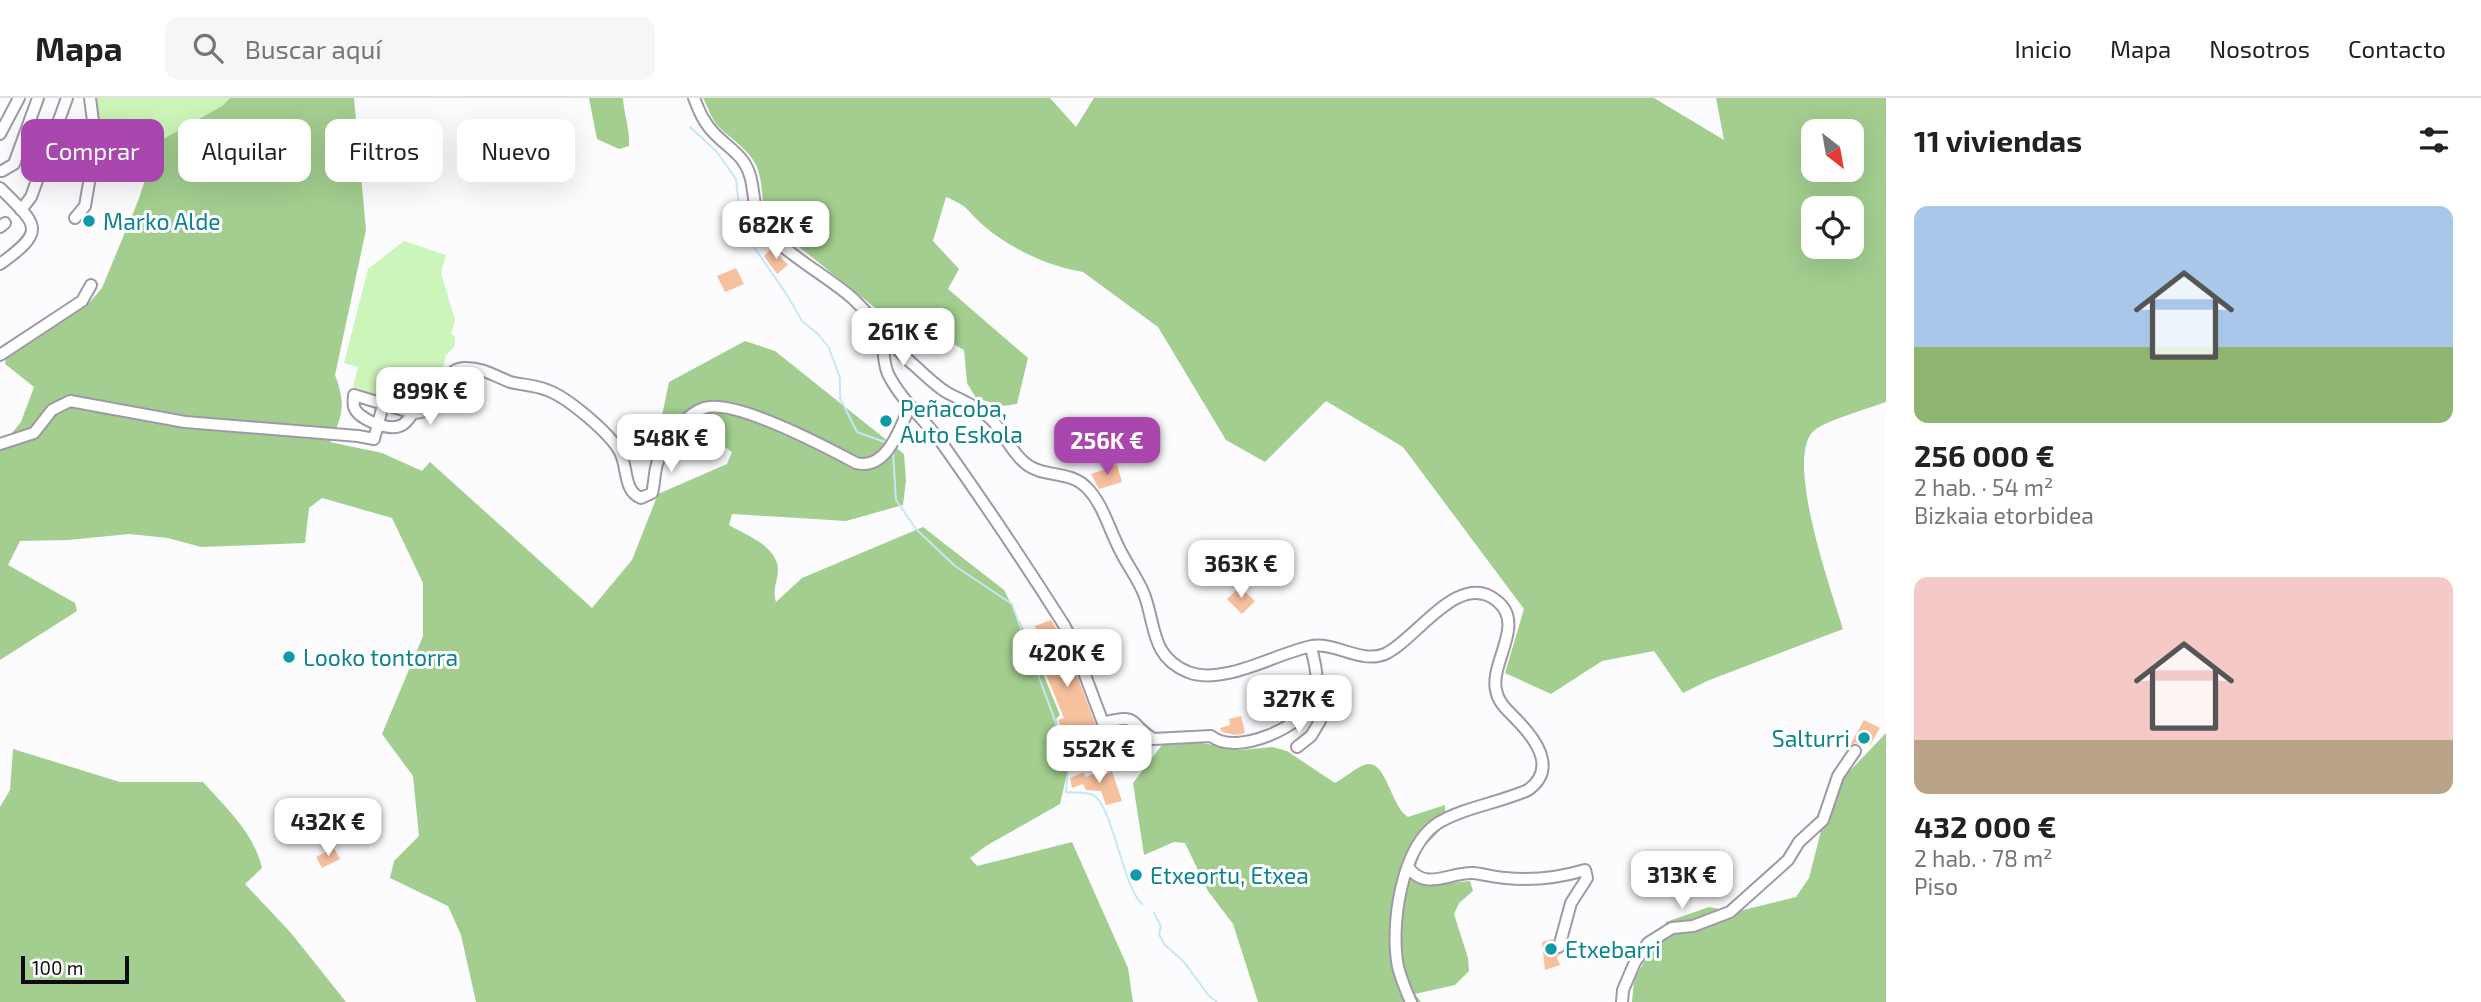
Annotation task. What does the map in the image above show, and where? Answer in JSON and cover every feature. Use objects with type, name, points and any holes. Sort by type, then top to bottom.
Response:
[{"type":"street","points":[[0,121],[12,98]]},
{"type":"street","points":[[0,134],[19,98]]},
{"type":"street","points":[[1,170],[15,164],[38,98]]},
{"type":"street","points":[[21,210],[31,197],[67,98]]},
{"type":"street","points":[[75,218],[85,206],[91,172],[88,158],[94,129],[90,98]]},
{"type":"street","points":[[694,98],[707,126],[732,148],[748,170],[758,217],[763,226],[851,297],[897,351],[934,382],[990,418],[1025,464],[1070,477],[1088,488],[1144,595],[1156,642],[1175,664],[1188,671],[1212,675],[1320,645],[1375,657],[1384,654],[1461,595],[1482,594],[1495,598],[1506,610],[1508,629],[1498,664],[1496,691],[1502,705],[1533,736],[1542,759],[1540,777],[1528,790],[1439,823],[1424,833],[1415,847],[1397,921],[1398,966],[1411,1002]]},
{"type":"street","points":[[0,188],[30,220],[33,231],[28,243],[0,264]]},
{"type":"street","points":[[0,355],[82,301],[91,285]]},
{"type":"street","points":[[882,331],[887,370],[909,408],[923,419],[947,450],[1063,625],[1073,643],[1103,723],[1128,719],[1135,721],[1153,738],[1211,736],[1219,743],[1231,745],[1260,740],[1305,712],[1312,702],[1317,682],[1311,647]]},
{"type":"street","points":[[413,413],[403,425],[394,428],[378,426],[359,415],[354,407],[354,395],[413,413],[423,413],[434,406],[451,374],[460,368],[475,368],[512,382],[545,389],[575,408],[616,446],[624,461],[628,486],[641,498],[652,493],[657,464],[671,438],[689,418],[706,407],[725,408],[761,419],[863,464],[877,460],[888,448],[899,433],[909,408]]},
{"type":"street","points":[[0,444],[34,433],[52,410],[70,401],[185,422],[374,439],[383,404]]},
{"type":"street","points":[[1297,747],[1311,736],[1320,721],[1318,710],[1312,702]]},
{"type":"street","points":[[1622,1002],[1622,993],[1635,962],[1647,943],[1672,928],[1693,926],[1730,912],[1788,860],[1799,842],[1823,821],[1838,776],[1855,751]]},
{"type":"street","points":[[1408,867],[1418,877],[1430,881],[1471,873],[1511,879],[1544,879],[1585,870],[1587,878],[1571,903],[1559,947]]},
{"type":"green space","points":[[91,98],[230,98],[222,106],[199,119],[178,119],[178,131],[164,139],[164,119],[97,119]]},
{"type":"green space","points":[[230,98],[354,98],[356,119],[325,119],[325,182],[362,182],[366,230],[335,375],[342,409],[330,442],[382,453],[422,471],[430,462],[592,608],[632,560],[658,494],[727,464],[732,452],[703,433],[658,435],[669,382],[745,341],[775,351],[904,454],[906,480],[903,505],[846,521],[732,514],[729,525],[760,542],[772,554],[778,569],[776,602],[802,578],[923,527],[1004,590],[1030,642],[1060,715],[1056,719],[1070,761],[1060,804],[970,858],[977,866],[1072,842],[1128,968],[1133,1002],[476,1002],[461,935],[448,906],[390,878],[394,861],[419,836],[413,776],[382,734],[423,636],[423,583],[392,518],[322,498],[309,508],[305,543],[201,547],[168,538],[129,534],[20,541],[8,565],[75,603],[77,611],[0,660],[0,447],[21,422],[34,387],[5,364],[6,355],[90,302],[102,288],[144,182],[164,182],[164,139],[178,131],[178,182],[311,182],[311,119],[199,119],[222,106]]},
{"type":"green space","points":[[589,98],[623,98],[629,146],[619,149],[597,139]]},
{"type":"green space","points":[[703,98],[1050,98],[1076,127],[1094,98],[1654,98],[1724,140],[1716,98],[1886,98],[1886,402],[1816,429],[1807,443],[1804,465],[1813,525],[1843,629],[1707,681],[1683,693],[1654,651],[1602,661],[1551,694],[1505,673],[1524,609],[1403,447],[1326,401],[1265,462],[1226,440],[1158,327],[1083,272],[1057,266],[1018,249],[994,234],[964,206],[946,197],[933,241],[959,269],[948,289],[1028,358],[1017,404],[1003,406],[976,398],[967,383],[964,350],[940,336],[934,326],[903,327],[893,322],[769,223],[753,159],[712,117]]},
{"type":"green space","points":[[404,241],[446,255],[441,273],[455,320],[451,334],[455,336],[455,346],[446,355],[438,388],[426,408],[401,401],[400,405],[385,396],[368,396],[368,392],[353,387],[358,367],[344,363],[368,269]]},
{"type":"green space","points":[[1886,733],[1886,1002],[1632,1002],[1634,980],[1666,922],[1709,907],[1735,912],[1796,897],[1809,878],[1821,831],[1843,778]]},
{"type":"green space","points":[[1202,743],[1241,750],[1272,747],[1287,751],[1335,783],[1360,767],[1371,764],[1383,775],[1397,803],[1408,817],[1445,805],[1445,825],[1422,849],[1413,874],[1426,885],[1470,881],[1473,891],[1459,903],[1454,914],[1468,958],[1469,971],[1455,985],[1415,994],[1421,1002],[1258,1002],[1233,924],[1208,891],[1185,843],[1174,842],[1144,855],[1133,783],[1162,745]]},
{"type":"green space","points":[[13,749],[120,782],[203,782],[239,822],[258,855],[262,868],[245,884],[291,933],[346,1002],[0,1002],[0,807],[10,790]]},
{"type":"building","points":[[772,248],[788,265],[777,274],[764,256]]},
{"type":"building","points":[[736,268],[744,284],[725,292],[717,276]]},
{"type":"building","points":[[1117,465],[1122,482],[1099,489],[1091,474]]},
{"type":"building","points":[[1240,587],[1255,601],[1242,614],[1227,599]]},
{"type":"building","points":[[1051,620],[1066,646],[1096,726],[1104,731],[1106,736],[1071,750],[1058,720],[1064,718],[1038,655],[1045,652],[1035,626]]},
{"type":"building","points":[[1241,716],[1245,733],[1236,735],[1222,732],[1220,728],[1230,725],[1229,719]]},
{"type":"building","name":"Salturri","points":[[1864,720],[1880,728],[1870,745],[1864,742],[1861,746],[1856,743],[1850,745]]},
{"type":"building","points":[[1102,770],[1103,776],[1112,771],[1122,801],[1106,805],[1101,791],[1086,790],[1083,784],[1072,788],[1070,778],[1084,772],[1086,777]]},
{"type":"building","points":[[334,848],[340,859],[322,868],[316,857]]},
{"type":"building","name":"Etxebarri","points":[[1553,939],[1552,950],[1560,955],[1557,957],[1560,965],[1545,970],[1542,942]]},
{"type":"waterway","points":[[690,127],[717,152],[736,179],[741,228],[802,321],[819,335],[829,348],[840,378],[840,398],[857,432],[885,442]]},
{"type":"waterway","points":[[893,452],[896,500],[916,529],[955,566],[1012,604],[1060,734],[1068,770],[1066,792],[1090,794],[1100,801],[1129,880],[1142,904]]},
{"type":"waterway","points":[[1154,913],[1161,926],[1159,934],[1164,944],[1184,962],[1209,996],[1217,1002]]},
{"type":"place","name":"Marko Alde","points":[[89,221]]},
{"type":"place","name":"Peñacoba, Auto Eskola","points":[[886,421]]},
{"type":"place","name":"Looko tontorra","points":[[289,657]]},
{"type":"place","name":"Salturri","points":[[1864,738]]},
{"type":"place","name":"Etxeortu, Etxea","points":[[1136,875]]},
{"type":"place","name":"Etxebarri","points":[[1551,949]]}]
